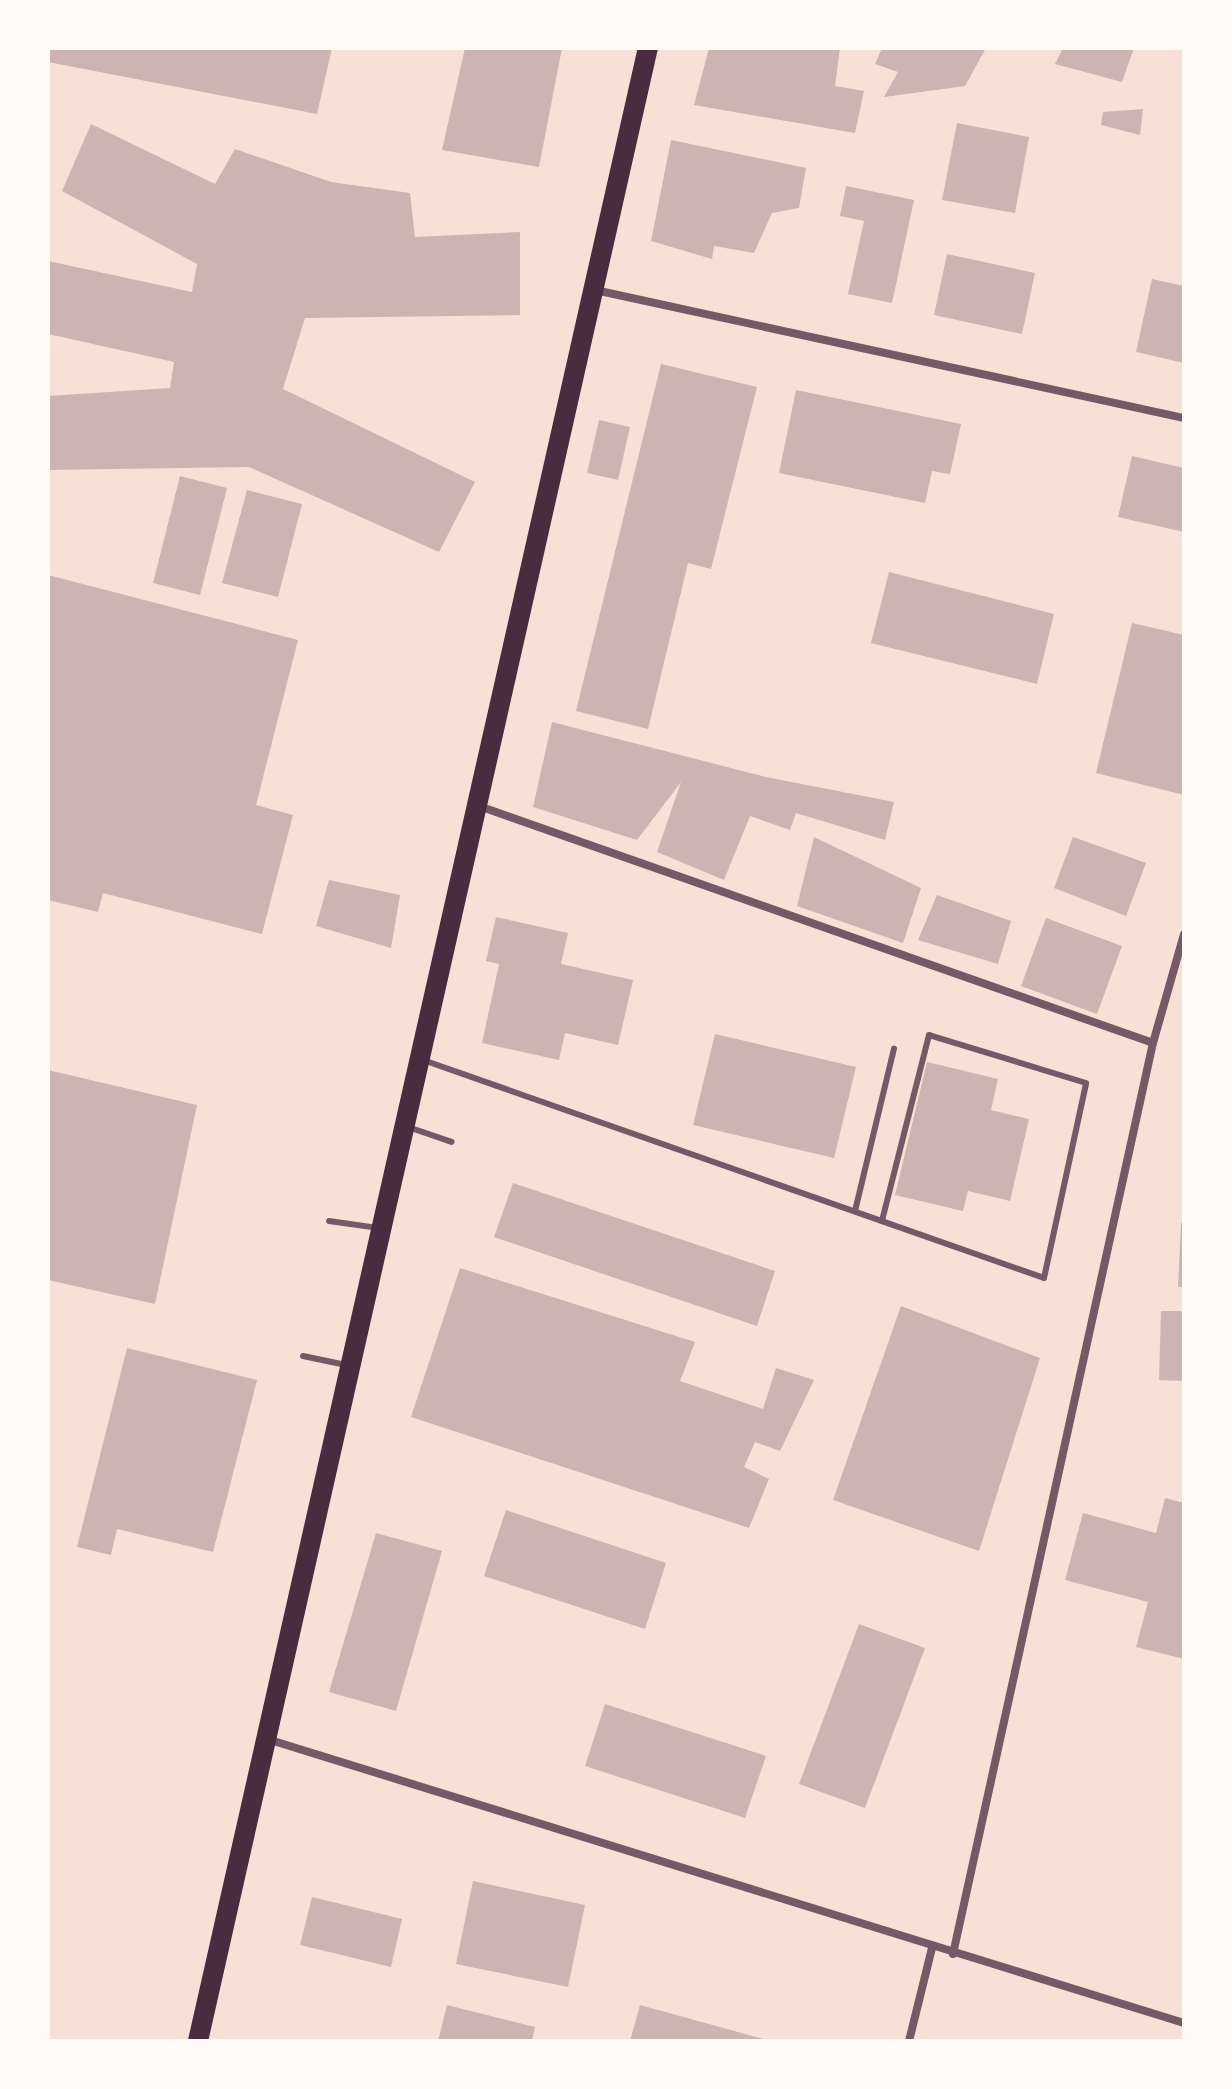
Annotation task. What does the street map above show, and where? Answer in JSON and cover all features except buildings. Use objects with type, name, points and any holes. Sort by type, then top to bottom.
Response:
[{"type":"main road","points":[[198,2041],[648,48]]},
{"type":"street","points":[[593,289],[1184,418]]},
{"type":"street","points":[[476,805],[1153,1043]]},
{"type":"street","points":[[953,1954],[1153,1043],[1184,934]]},
{"type":"street","points":[[266,1739],[932,1948],[1184,2023]]},
{"type":"street","points":[[909,2041],[932,1948]]},
{"type":"lane","points":[[419,1059],[1044,1278],[1086,1083],[929,1035],[882,1221]]},
{"type":"lane","points":[[855,1211],[894,1049]]},
{"type":"lane","points":[[405,1125],[452,1142]]},
{"type":"lane","points":[[329,1221],[382,1228]]},
{"type":"lane","points":[[303,1356],[351,1366]]}]
